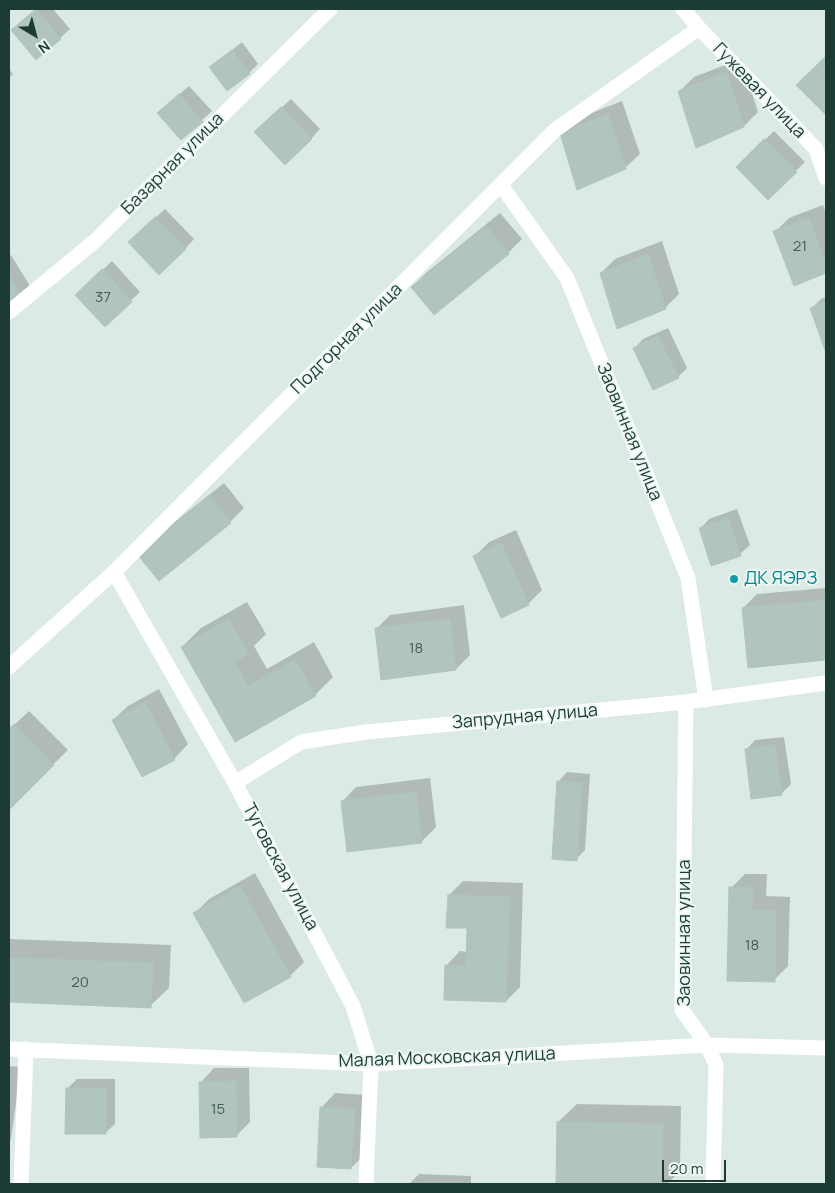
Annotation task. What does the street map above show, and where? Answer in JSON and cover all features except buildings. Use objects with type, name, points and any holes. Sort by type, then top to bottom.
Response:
[{"type":"street","name":"Базарная улица","points":[[9,312],[95,241],[330,9]]},
{"type":"street","name":"Гужевая улица","points":[[683,9],[699,28],[821,147],[826,178]]},
{"type":"street","name":"Подгорная улица","points":[[9,667],[114,572],[555,130],[699,28]]},
{"type":"street","name":"Заовинная улица","points":[[501,185],[566,278],[688,578],[706,700]]},
{"type":"street","name":"Туговская улица","points":[[114,572],[235,783],[353,1006],[371,1064],[366,1184]]},
{"type":"street","name":"Запрудная улица","points":[[235,783],[301,742],[366,732],[706,700],[826,684]]},
{"type":"street","name":"Заовинная улица","points":[[686,702],[682,1010],[708,1045],[716,1065],[713,1184]]},
{"type":"street","name":"Малая Московская улица","points":[[9,1049],[371,1064],[708,1045],[826,1048]]},
{"type":"street","points":[[21,1184],[26,1049]]},
{"type":"place","name":"ДК ЯЭРЗ","points":[[734,579]]}]
